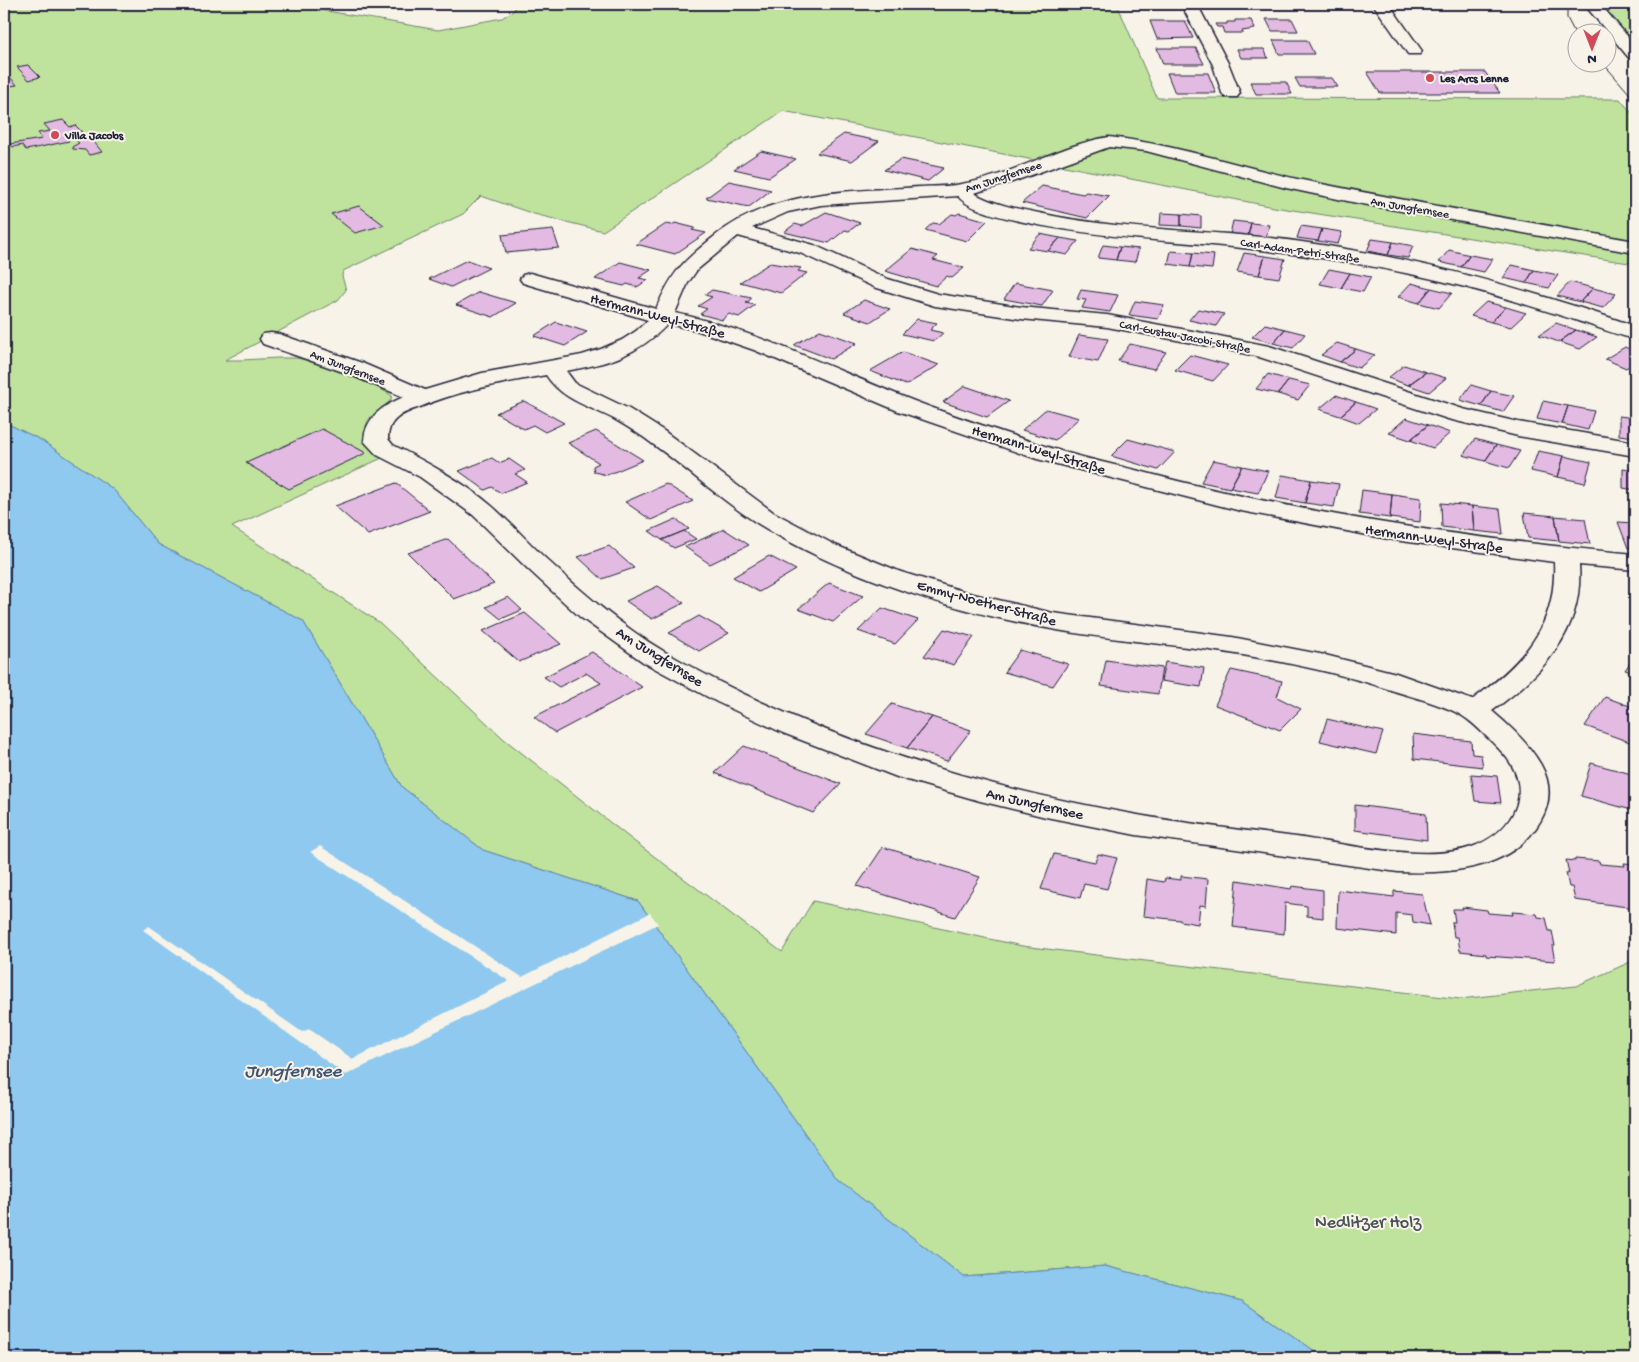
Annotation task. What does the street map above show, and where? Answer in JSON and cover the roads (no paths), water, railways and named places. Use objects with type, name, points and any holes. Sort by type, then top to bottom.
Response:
[{"type":"street","points":[[1189,4],[1221,65],[1231,93]]},
{"type":"street","points":[[1380,4],[1414,51]]},
{"type":"street","points":[[1592,4],[1635,55]]},
{"type":"street","name":"Am Jungfernsee","points":[[1475,711],[1511,744],[1528,768],[1535,791],[1532,812],[1520,831],[1501,846],[1472,858],[1438,863],[1398,862],[1136,825],[990,794],[907,770],[793,727],[727,696],[653,656],[589,611],[537,564],[482,510],[428,472],[385,450],[376,441],[376,432],[385,416],[394,409],[424,397],[482,380],[585,361],[630,345],[644,336],[662,318],[678,282],[690,266],[735,229],[757,217],[783,207],[821,199],[963,190],[1005,178],[1097,144],[1123,143],[1146,146],[1268,178],[1357,197],[1635,247]]},
{"type":"street","name":"Carl-Adam-Petri-Straße","points":[[963,190],[969,198],[998,209],[1072,226],[1135,234],[1240,241],[1303,248],[1371,260],[1514,293],[1635,333]]},
{"type":"street","name":"Carl-Gustav-Jacobi-Straße","points":[[735,229],[807,249],[881,283],[935,300],[1021,313],[1107,321],[1219,342],[1261,351],[1456,414],[1518,429],[1635,449]]},
{"type":"street","name":"Hermann-Weyl-Straße","points":[[530,279],[662,318],[701,326],[762,345],[906,406],[1045,454],[1241,504],[1394,533],[1566,556]]},
{"type":"street","name":"Am Jungfernsee","points":[[271,339],[354,368],[424,397]]},
{"type":"street","name":"Emmy-Noether-Straße","points":[[552,367],[564,385],[624,416],[678,450],[715,482],[765,517],[816,544],[874,570],[942,593],[1030,616],[1110,630],[1231,645],[1341,666],[1408,685],[1475,711]]},
{"type":"street","points":[[1475,711],[1505,689],[1542,652],[1560,621],[1567,587],[1566,556],[1635,562]]},
{"type":"water","name":"Jungfernsee","points":[[4,422],[41,440],[113,489],[158,544],[303,621],[402,787],[483,850],[638,901],[839,1181],[964,1277],[1105,1266],[1242,1301],[1325,1358],[4,1358]]},
{"type":"tram line","points":[[1567,4],[1567,18],[1569,22]]},
{"type":"tram line","points":[[1611,72],[1635,100]]},
{"type":"place","name":"Les Arcs Lenne","points":[[1430,78]]},
{"type":"place","name":"Villa Jacobs","points":[[55,135]]},
{"type":"park label","name":"Nedlitzer Holz","points":[[1368,1221]]}]
